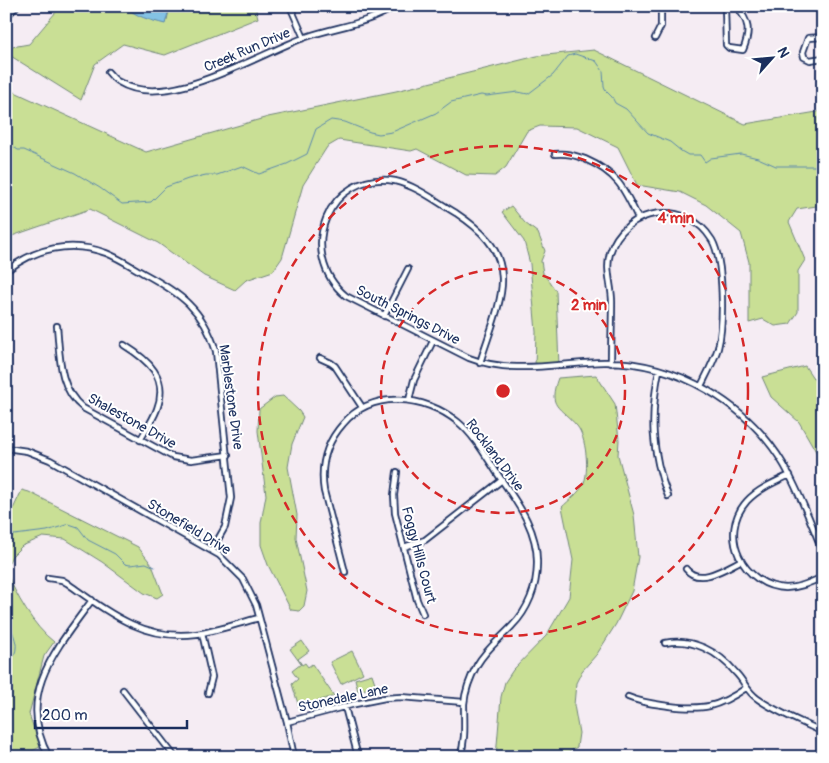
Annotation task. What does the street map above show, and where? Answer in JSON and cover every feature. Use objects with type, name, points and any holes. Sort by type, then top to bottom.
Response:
[{"type":"street","points":[[10,13],[17,6]]},
{"type":"street","points":[[290,6],[304,38]]},
{"type":"street","name":"Creek Run Drive","points":[[108,72],[118,82],[133,88],[152,91],[175,90],[194,84],[304,38],[373,19],[396,6]]},
{"type":"street","points":[[655,38],[661,26],[661,6]]},
{"type":"street","points":[[725,6],[726,45],[729,48],[743,50],[748,22],[736,6]]},
{"type":"street","points":[[823,37],[808,38],[803,52],[804,57],[807,59],[823,58]]},
{"type":"street","points":[[555,154],[571,154],[608,171],[619,183],[638,218]]},
{"type":"street","name":"South Springs Drive","points":[[480,363],[502,290],[501,269],[494,249],[485,236],[475,226],[433,199],[405,184],[385,180],[372,182],[360,185],[339,199],[325,219],[321,231],[320,244],[324,267],[337,288],[346,296],[480,363],[497,367],[521,368],[611,362],[659,370],[701,386],[728,404],[753,425],[774,450],[790,475],[823,552]]},
{"type":"street","points":[[611,362],[612,301],[608,262],[616,240],[626,227],[638,218],[660,213],[684,216],[703,229],[712,240],[716,248],[720,267],[722,314],[720,335],[714,360],[701,386]]},
{"type":"street","name":"Marblestone Drive","points":[[6,271],[24,259],[43,251],[65,247],[85,248],[116,258],[169,287],[196,311],[206,326],[216,351],[231,488],[230,507],[225,527],[212,550]]},
{"type":"street","points":[[384,316],[408,269]]},
{"type":"street","name":"Shalestone Drive","points":[[57,326],[64,380],[68,393],[83,408],[167,455],[179,459],[191,460],[228,455]]},
{"type":"street","points":[[409,400],[414,380],[433,341]]},
{"type":"street","points":[[124,345],[148,362],[156,372],[160,384],[158,408],[140,440]]},
{"type":"street","points":[[320,358],[331,362],[335,366],[362,407]]},
{"type":"street","points":[[659,370],[653,406],[653,438],[657,462],[668,496]]},
{"type":"street","name":"Rockland Drive","points":[[345,572],[324,491],[323,467],[327,450],[335,433],[347,419],[362,407],[382,401],[409,400],[436,408],[458,423],[472,437],[524,513],[531,529],[537,552],[536,576],[531,596],[522,614],[485,653],[469,683],[464,702],[465,735],[460,757]]},
{"type":"street","name":"Stonefield Drive","points":[[6,448],[27,452],[50,460],[212,550],[229,563],[243,579],[253,598],[260,618],[287,722],[294,757]]},
{"type":"street","name":"Foggy Hills Court","points":[[397,472],[394,486],[394,505],[417,600],[423,614]]},
{"type":"street","points":[[790,475],[758,492],[747,501],[735,525],[736,549],[740,561],[754,577],[766,584],[792,588],[823,577]]},
{"type":"street","points":[[404,546],[426,540],[502,480]]},
{"type":"street","points":[[686,569],[694,575],[706,576],[740,561]]},
{"type":"street","points":[[48,578],[62,580],[120,619],[146,630],[177,635],[202,633],[260,618]]},
{"type":"street","points":[[49,757],[42,742],[37,720],[36,703],[39,686],[48,662],[92,600]]},
{"type":"street","points":[[202,633],[212,677],[208,693]]},
{"type":"street","points":[[666,643],[680,641],[713,653],[737,673],[746,688],[760,700],[823,732]]},
{"type":"street","points":[[628,697],[642,702],[693,709],[718,705],[746,688]]},
{"type":"street","points":[[124,690],[175,757]]},
{"type":"street","name":"Stonedale Lane","points":[[287,722],[377,699],[393,697],[464,702]]},
{"type":"street","points":[[344,707],[358,757]]},
{"type":"green space","points":[[61,6],[125,6],[130,11],[167,20],[170,6],[255,6],[258,18],[165,55],[123,44],[95,64],[81,100],[6,53],[6,48],[29,44]]},
{"type":"green space","points":[[594,50],[745,124],[823,111],[823,205],[797,209],[789,222],[805,260],[798,271],[798,312],[790,324],[775,326],[763,319],[749,323],[749,262],[741,233],[706,205],[680,192],[637,185],[618,147],[577,127],[540,126],[527,131],[506,167],[495,176],[466,175],[417,149],[411,151],[339,140],[327,147],[303,185],[282,258],[273,271],[246,280],[235,290],[204,276],[158,243],[90,209],[6,238],[6,88],[146,152],[268,117],[396,91],[537,56]]},
{"type":"green space","points":[[511,206],[525,223],[538,233],[545,251],[541,261],[543,273],[556,291],[559,366],[535,367],[536,332],[530,264],[524,241],[502,212]]},
{"type":"green space","points":[[805,366],[823,393],[823,459],[818,455],[799,422],[771,397],[762,377]]},
{"type":"green space","points":[[596,375],[615,404],[619,440],[618,455],[634,515],[638,557],[632,591],[616,624],[597,654],[582,671],[576,683],[574,705],[579,733],[577,747],[561,757],[496,757],[501,697],[505,682],[513,670],[546,636],[569,597],[573,560],[562,507],[583,485],[587,463],[583,438],[577,426],[557,406],[554,395],[555,388],[558,378]]},
{"type":"green space","points":[[283,396],[303,417],[292,444],[288,467],[297,515],[296,538],[307,591],[304,606],[299,611],[291,610],[268,565],[261,545],[261,523],[266,495],[258,431],[259,409],[275,397]]},
{"type":"green space","points":[[22,490],[138,547],[152,565],[163,594],[157,598],[144,593],[102,562],[65,539],[43,537],[22,546],[12,556],[6,568],[6,512],[13,509]]},
{"type":"green space","points":[[6,571],[32,619],[54,642],[44,656],[29,714],[40,747],[20,757],[6,757]]},
{"type":"green space","points":[[302,641],[309,651],[298,659],[302,665],[305,663],[308,667],[312,664],[334,696],[299,707],[292,684],[298,679],[292,671],[301,664],[290,649]]},
{"type":"green space","points":[[352,651],[363,673],[341,684],[330,662]]},
{"type":"green space","points":[[372,674],[376,686],[358,691],[355,679]]},
{"type":"water","points":[[125,6],[170,6],[165,24],[139,15]]},
{"type":"waterway","points":[[6,132],[12,146],[18,150],[24,150],[75,173],[122,204],[151,202],[166,187],[188,179],[206,175],[217,175],[242,166],[259,174],[287,164],[307,154],[316,129],[331,120],[345,122],[379,134],[392,132],[436,113],[451,102],[481,95],[518,92],[528,94],[553,75],[568,56],[575,54],[596,61],[603,71],[606,91],[615,103],[626,109],[648,133],[670,142],[688,155],[700,155],[705,162],[711,158],[741,154],[758,158],[776,166],[823,166]]},
{"type":"waterway","points":[[6,536],[47,531],[69,524],[78,527],[88,540],[115,554],[125,564],[146,563],[155,567]]},
{"type":"waterway","points":[[6,587],[11,626],[16,645],[15,654],[7,669],[9,698],[6,711]]}]
